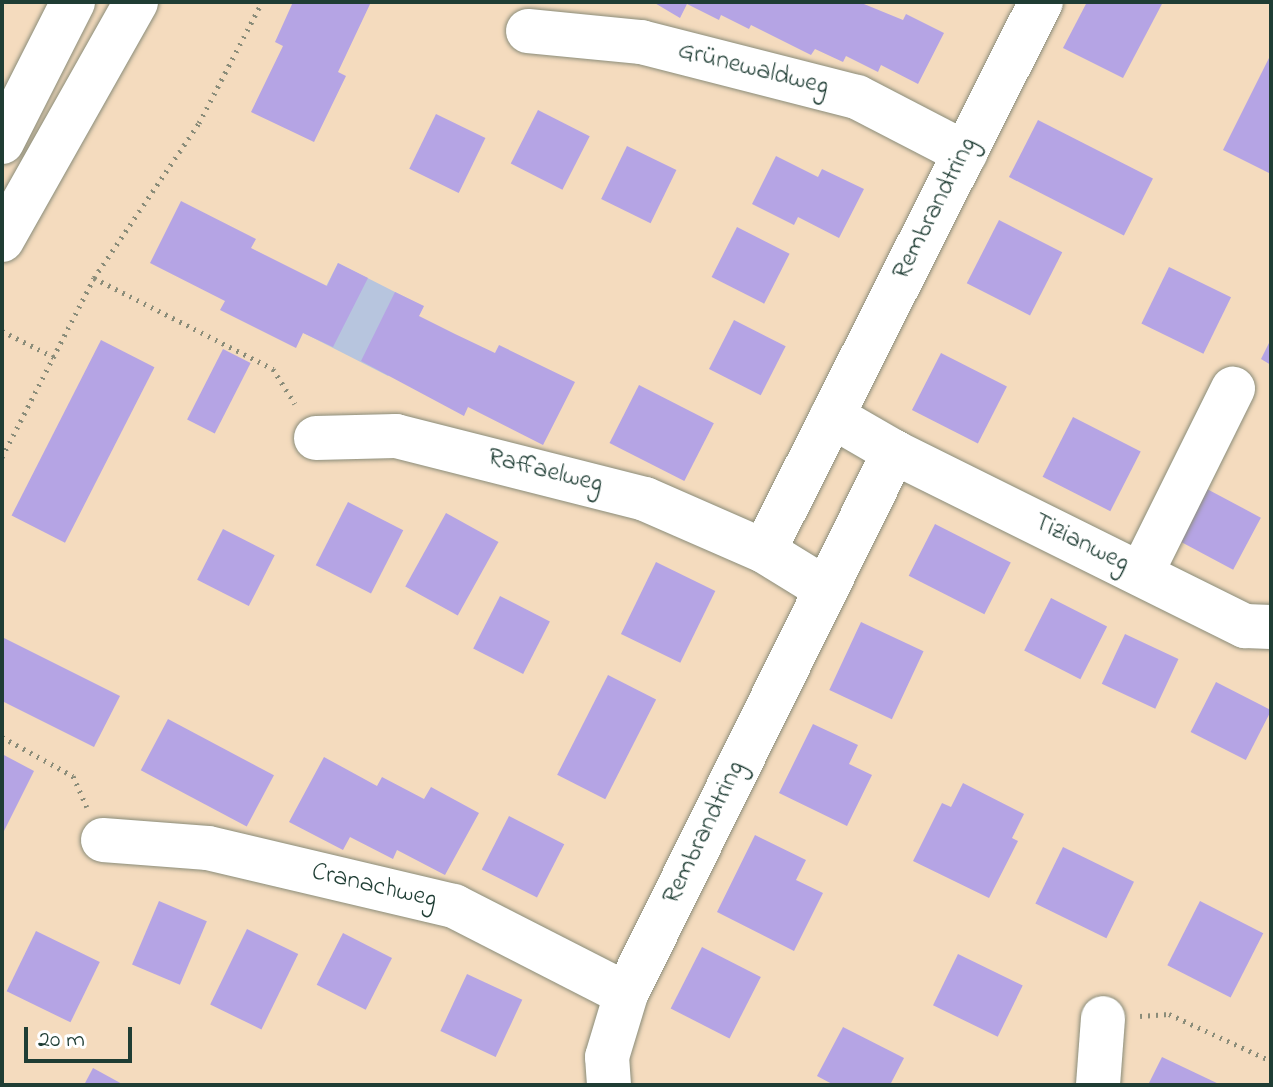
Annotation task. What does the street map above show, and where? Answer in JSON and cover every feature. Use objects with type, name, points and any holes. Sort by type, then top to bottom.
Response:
[{"type":"street","points":[[2,142],[73,2]]},
{"type":"street","points":[[2,240],[136,2]]},
{"type":"street","name":"Rembrandtring","points":[[764,551],[1041,2]]},
{"type":"street","name":"Grünewaldweg","points":[[528,31],[641,42],[857,97],[965,153]]},
{"type":"street","points":[[1141,574],[1233,389]]},
{"type":"street","points":[[832,416],[894,452]]},
{"type":"street","name":"Raffaelweg","points":[[316,438],[396,436],[585,481],[645,499],[764,551]]},
{"type":"street","name":"Rembrandtring","points":[[609,1085],[607,1057],[626,994],[894,452]]},
{"type":"street","name":"Tizianweg","points":[[894,452],[1245,626],[1271,627]]},
{"type":"street","points":[[764,551],[799,576],[826,589]]},
{"type":"street","name":"Cranachweg","points":[[103,840],[208,848],[454,906],[626,994]]},
{"type":"street","points":[[1098,1085],[1103,1018]]},
{"type":"path","points":[[2,457],[94,278],[199,123],[262,2]]},
{"type":"path","points":[[94,278],[273,369],[316,438]]},
{"type":"path","points":[[2,331],[54,357]]},
{"type":"path","points":[[2,737],[73,776],[103,840]]},
{"type":"path","points":[[1103,1018],[1169,1014],[1271,1061]]},
{"type":"shaded area","points":[[338,263],[424,307],[388,376],[303,332]]},
{"type":"building","points":[[293,2],[371,2],[338,72],[346,76],[314,142],[251,112],[283,46],[275,42]]},
{"type":"building","points":[[653,2],[859,2],[903,20],[906,14],[944,33],[918,84],[881,65],[878,72],[846,56],[843,62],[815,49],[811,55],[751,25],[749,29],[721,15],[719,20],[687,4],[680,18]]},
{"type":"building","points":[[1087,2],[1163,2],[1123,78],[1063,48]]},
{"type":"building","points":[[1271,54],[1271,174],[1223,150]]},
{"type":"building","points":[[538,110],[590,136],[562,190],[511,163]]},
{"type":"building","points":[[436,114],[485,138],[459,193],[409,169]]},
{"type":"building","points":[[1038,120],[1153,179],[1124,236],[1009,177]]},
{"type":"building","points":[[627,146],[676,170],[651,223],[601,199]]},
{"type":"building","points":[[776,156],[818,177],[822,169],[864,189],[839,238],[798,217],[794,225],[752,204]]},
{"type":"building","points":[[181,201],[256,239],[251,248],[327,286],[338,263],[368,278],[333,347],[303,333],[296,348],[220,310],[225,301],[150,263]]},
{"type":"building","points":[[999,220],[1062,252],[1030,315],[967,283]]},
{"type":"building","points":[[737,227],[790,254],[764,304],[712,277]]},
{"type":"building","points":[[1169,267],[1231,297],[1203,354],[1141,324]]},
{"type":"building","points":[[395,292],[424,306],[419,316],[455,334],[495,353],[499,345],[575,382],[543,445],[468,407],[464,416],[361,361]]},
{"type":"building","points":[[734,320],[786,346],[761,395],[709,369]]},
{"type":"building","points":[[1271,339],[1271,365],[1261,359]]},
{"type":"building","points":[[101,340],[154,367],[65,543],[12,516]]},
{"type":"building","points":[[223,349],[251,363],[215,433],[187,419]]},
{"type":"building","points":[[941,353],[1007,387],[978,444],[912,410]]},
{"type":"building","points":[[639,385],[714,423],[684,481],[609,443]]},
{"type":"building","points":[[1073,417],[1141,452],[1110,511],[1043,477]]},
{"type":"building","points":[[1207,489],[1261,518],[1233,570],[1179,541]]},
{"type":"building","points":[[348,502],[403,530],[371,593],[316,565]]},
{"type":"building","points":[[446,513],[498,542],[458,616],[405,586]]},
{"type":"building","points":[[935,524],[1011,563],[984,614],[909,576]]},
{"type":"building","points":[[223,529],[275,555],[249,606],[197,580]]},
{"type":"building","points":[[656,562],[715,591],[680,663],[621,634]]},
{"type":"building","points":[[500,596],[550,621],[523,674],[473,649]]},
{"type":"building","points":[[1051,598],[1107,627],[1080,679],[1024,651]]},
{"type":"building","points":[[861,622],[924,651],[892,719],[829,690]]},
{"type":"building","points":[[1125,634],[1178,659],[1155,709],[1102,684]]},
{"type":"building","points":[[2,637],[120,696],[94,747],[2,701]]},
{"type":"building","points":[[608,675],[656,700],[605,799],[557,775]]},
{"type":"building","points":[[1216,682],[1271,710],[1246,760],[1191,732]]},
{"type":"building","points":[[168,719],[274,775],[247,827],[141,770]]},
{"type":"building","points":[[813,724],[858,745],[849,764],[872,775],[847,826],[779,793]]},
{"type":"building","points":[[2,754],[34,771],[2,835]]},
{"type":"building","points":[[324,757],[377,786],[382,777],[424,799],[431,787],[479,813],[445,875],[397,850],[393,859],[350,837],[343,850],[289,822]]},
{"type":"building","points":[[963,783],[1024,814],[1012,838],[1018,841],[989,898],[913,861],[942,803],[951,807]]},
{"type":"building","points":[[509,816],[564,844],[537,898],[482,869]]},
{"type":"building","points":[[755,835],[806,860],[796,880],[823,893],[794,951],[717,912]]},
{"type":"building","points":[[1063,847],[1134,882],[1106,938],[1035,904]]},
{"type":"building","points":[[159,901],[207,921],[180,985],[132,965]]},
{"type":"building","points":[[1200,901],[1263,933],[1231,997],[1167,965]]},
{"type":"building","points":[[247,929],[298,954],[261,1029],[210,1004]]},
{"type":"building","points":[[36,931],[100,962],[70,1022],[7,991]]},
{"type":"building","points":[[343,933],[392,958],[366,1010],[317,985]]},
{"type":"building","points":[[702,947],[761,977],[729,1038],[671,1008]]},
{"type":"building","points":[[958,954],[1023,986],[998,1037],[933,1005]]},
{"type":"building","points":[[467,974],[522,1000],[496,1057],[440,1031]]},
{"type":"building","points":[[843,1027],[904,1058],[890,1085],[834,1085],[817,1076]]},
{"type":"building","points":[[1162,1057],[1221,1085],[1148,1085]]},
{"type":"building","points":[[93,1068],[124,1085],[84,1085]]}]
